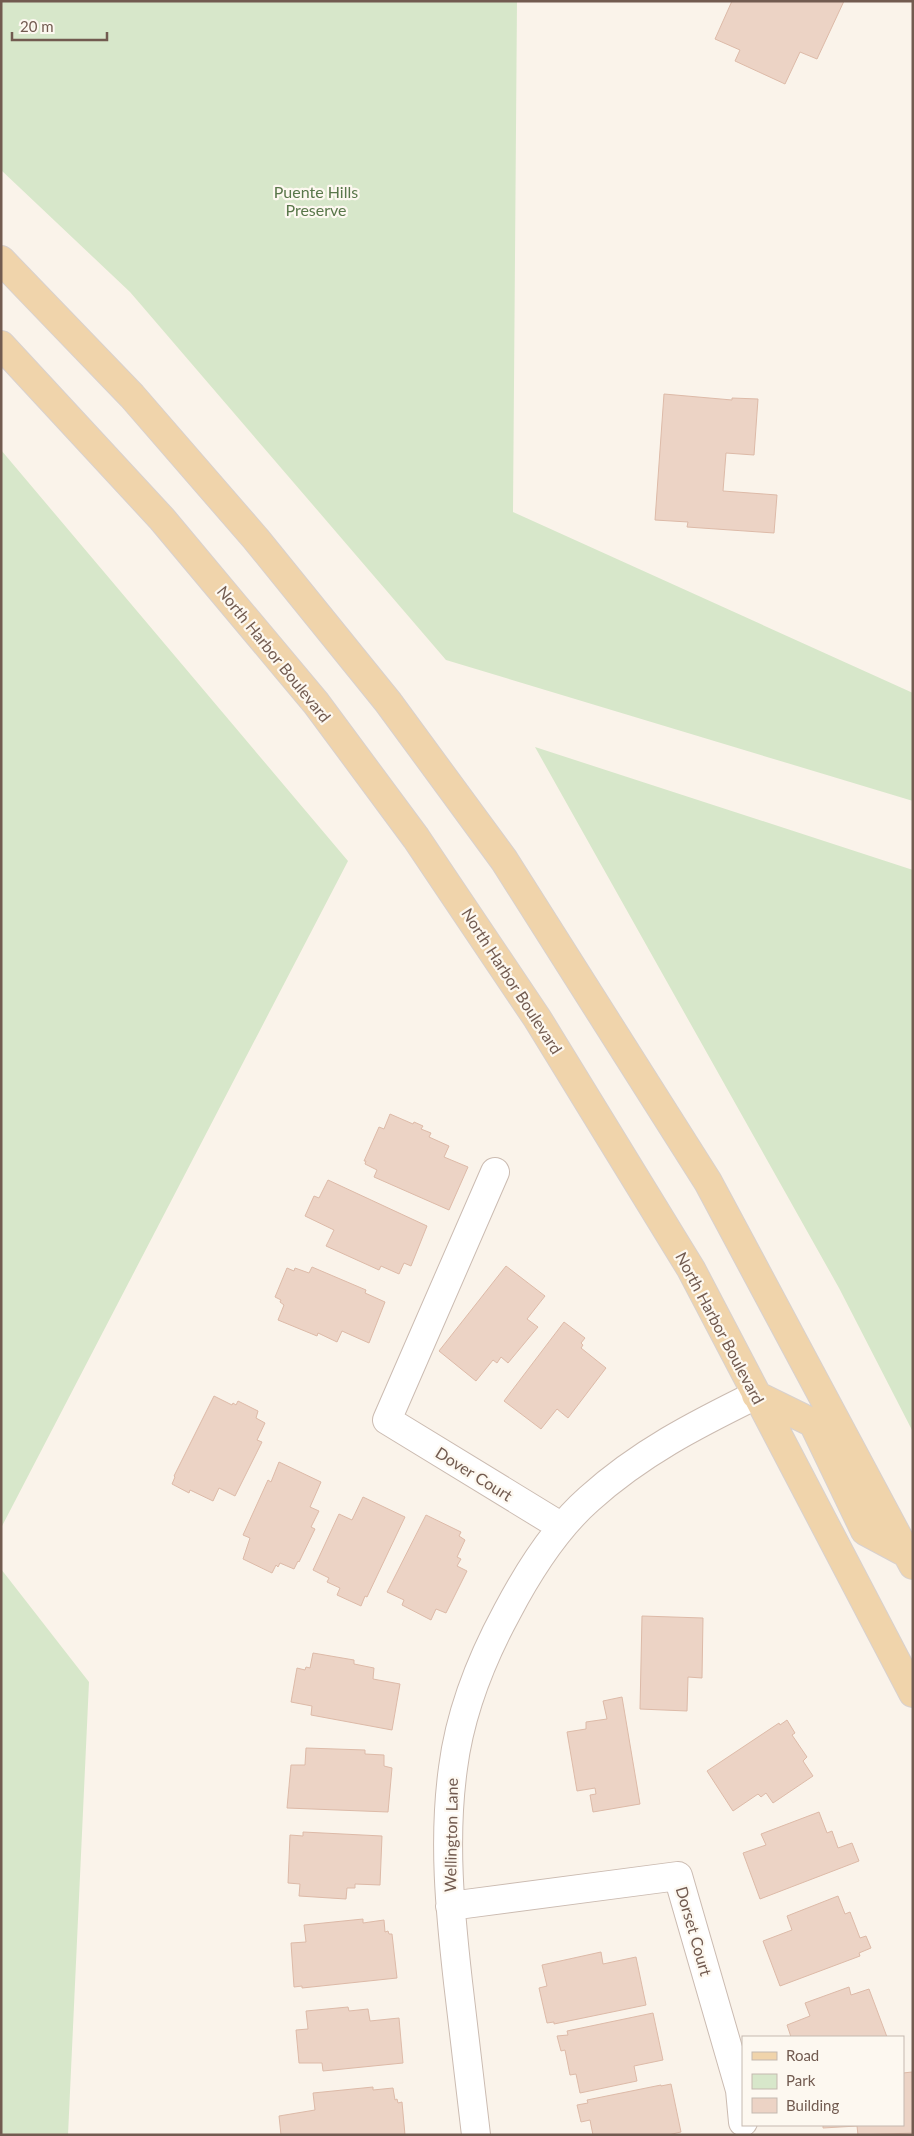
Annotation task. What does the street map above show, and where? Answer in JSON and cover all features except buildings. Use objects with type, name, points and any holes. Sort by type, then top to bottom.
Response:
[{"type":"main road","points":[[1,260],[132,396],[256,538],[388,702],[504,860],[708,1182],[910,1559]]},
{"type":"main road","name":"North Harbor Boulevard","points":[[1,345],[162,519],[316,703],[416,838],[537,1018],[681,1252],[913,1693]]},
{"type":"main road","points":[[756,1395],[813,1422],[866,1531],[910,1559]]},
{"type":"street","name":"Dover Court","points":[[495,1172],[387,1420],[562,1527]]},
{"type":"street","name":"Wellington Lane","points":[[476,2135],[450,1906],[448,1838],[453,1767],[466,1708],[486,1651],[520,1585],[562,1527],[588,1499],[633,1463],[680,1432],[756,1395]]},
{"type":"street","name":"Dorset Court","points":[[450,1906],[678,1876],[740,2090],[742,2113]]},
{"type":"green space","name":"Puente Hills Preserve","points":[[1,1],[517,1],[513,512],[913,693],[913,801],[446,660],[130,292],[1,170]]},
{"type":"green space","points":[[1,450],[348,861],[1,1528]]},
{"type":"green space","points":[[535,747],[913,870],[913,1432],[839,1288]]},
{"type":"green space","points":[[1,1569],[89,1682],[68,2135],[1,2135]]}]
